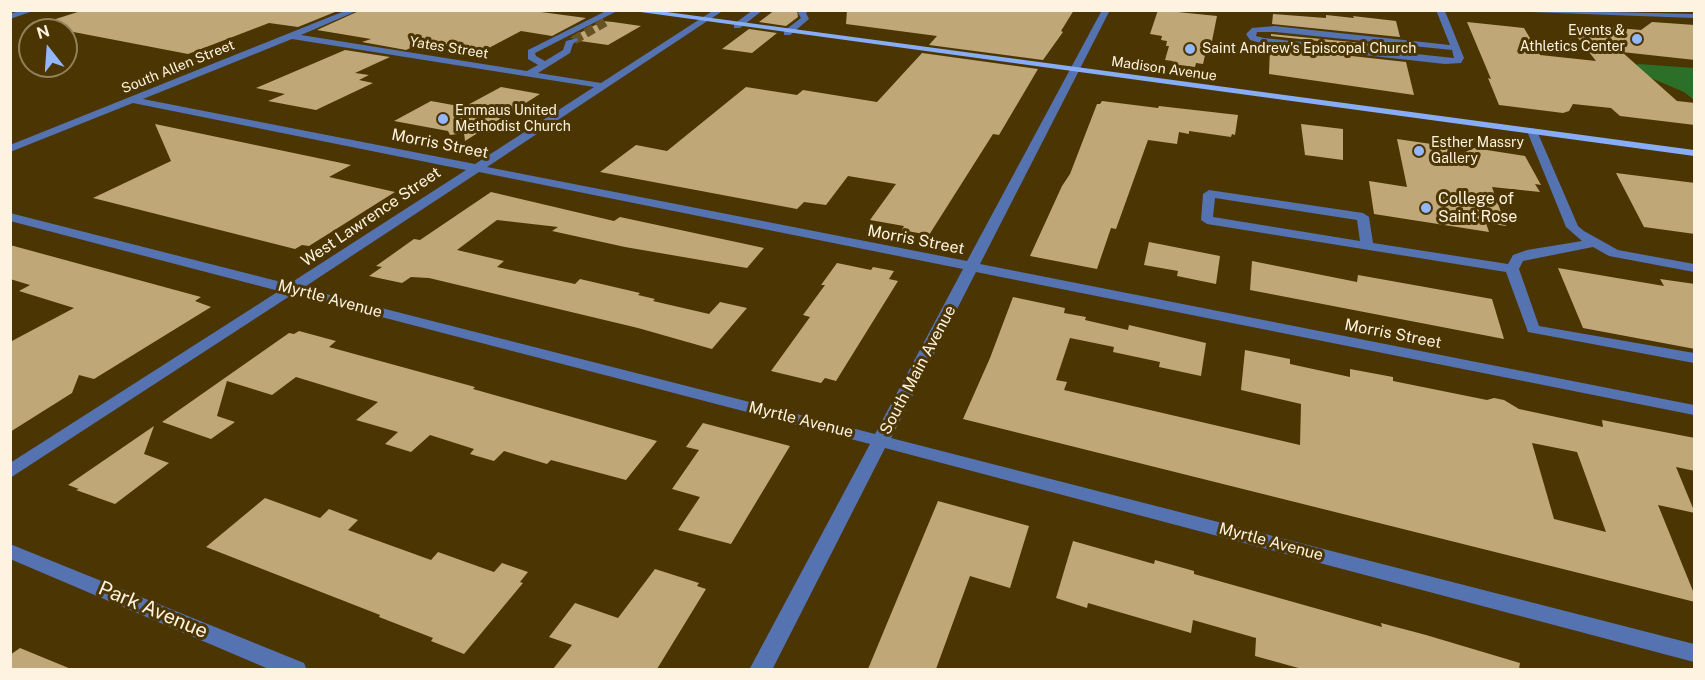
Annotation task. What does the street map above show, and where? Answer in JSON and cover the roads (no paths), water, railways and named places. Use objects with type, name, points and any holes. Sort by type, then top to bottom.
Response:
[{"type":"main road","name":"Madison Avenue","points":[[628,10],[1695,153]]},
{"type":"street","points":[[10,17],[32,10]]},
{"type":"street","name":"South Allen Street","points":[[10,149],[355,10]]},
{"type":"street","points":[[545,65],[531,57],[531,52],[615,10]]},
{"type":"street","points":[[607,21],[628,10]]},
{"type":"street","name":"West Lawrence Street","points":[[10,472],[720,10]]},
{"type":"street","points":[[787,33],[805,19],[802,13],[805,10]]},
{"type":"street","name":"South Main Avenue","points":[[760,669],[1106,10]]},
{"type":"street","points":[[1440,10],[1455,48],[1459,60],[1448,62],[1264,41],[1253,38],[1250,34],[1255,30],[1275,29],[1455,48]]},
{"type":"street","points":[[1530,10],[1695,16]]},
{"type":"street","points":[[737,26],[755,11]]},
{"type":"street","name":"Yates Street","points":[[291,36],[603,86]]},
{"type":"street","points":[[529,74],[568,50],[568,44],[574,40]]},
{"type":"street","name":"Morris Street","points":[[132,100],[1695,410]]},
{"type":"street","points":[[1532,131],[1572,227],[1593,243],[1614,253],[1695,268]]},
{"type":"street","points":[[1367,245],[1363,217],[1209,194],[1207,220],[1512,269]]},
{"type":"street","name":"Myrtle Avenue","points":[[10,217],[1695,653]]},
{"type":"street","points":[[1593,243],[1532,253],[1518,258],[1512,269],[1533,329],[1695,358]]},
{"type":"street","name":"Park Avenue","points":[[10,551],[296,669]]},
{"type":"tunnel","points":[[574,40],[607,21]]},
{"type":"place","name":"Events & Athletics Center","points":[[1637,39]]},
{"type":"place","name":"Saint Andrew's Episcopal Church","points":[[1190,49]]},
{"type":"place","name":"Emmaus United Methodist Church","points":[[443,119]]},
{"type":"place","name":"Esther Massry Gallery","points":[[1419,151]]},
{"type":"place","name":"College of Saint Rose","points":[[1426,208]]}]
